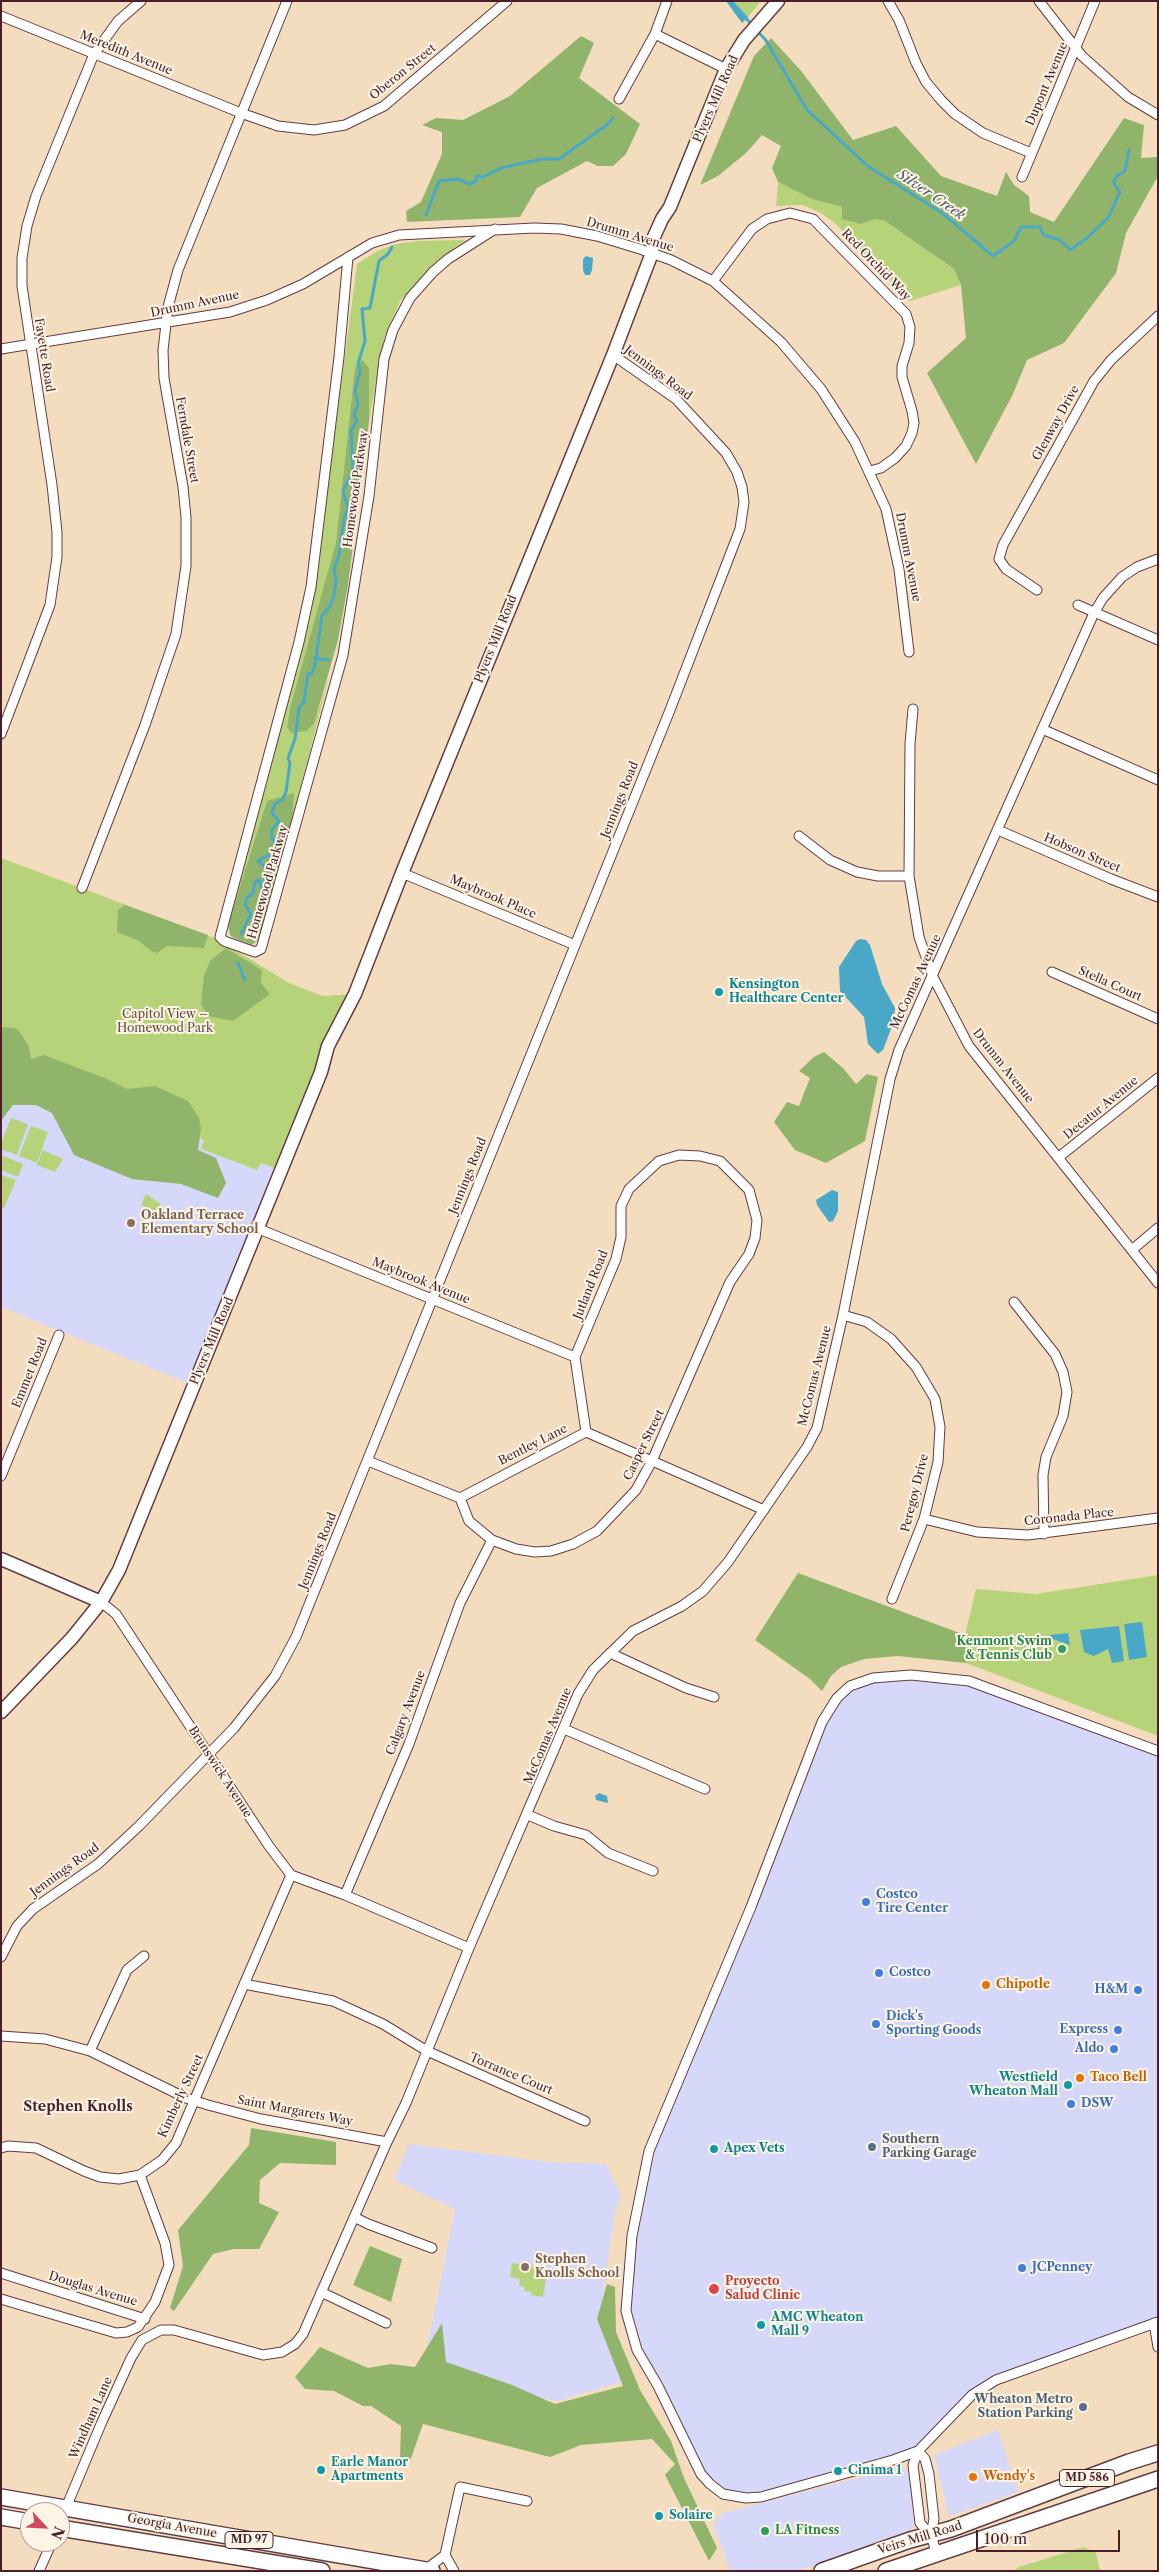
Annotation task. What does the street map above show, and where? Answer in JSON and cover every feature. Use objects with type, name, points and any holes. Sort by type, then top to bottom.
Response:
[{"type":"main road","name":"Veirs Mill Road","points":[[822,2571],[901,2543],[931,2535],[1158,2453]]},
{"type":"main road","name":"Veirs Mill Road","points":[[886,2571],[1158,2479]]},
{"type":"main road","name":"Georgia Avenue","points":[[1,2497],[20,2503]]},
{"type":"main road","name":"Georgia Avenue","points":[[70,2516],[429,2570]]},
{"type":"main road","points":[[1,2517],[20,2520]]},
{"type":"main road","name":"Georgia Avenue","points":[[70,2530],[322,2571]]},
{"type":"street","name":"Fayette Road","points":[[1,734],[50,605],[57,557],[57,532],[52,485],[22,286],[22,258],[27,226],[36,196],[94,54],[118,22],[141,1]]},
{"type":"street","name":"Ferndale Street","points":[[82,888],[145,724],[170,655],[177,626],[186,566],[186,517],[183,487],[164,378],[163,350],[166,324],[178,270],[287,1]]},
{"type":"street","name":"Oberon Street","points":[[241,113],[278,126],[308,130],[345,125],[384,106],[507,1]]},
{"type":"street","points":[[619,99],[655,34],[667,1]]},
{"type":"street","name":"Plyers Mill Road","points":[[1,1712],[72,1638],[92,1624],[98,1615],[99,1604],[119,1570],[140,1524],[193,1385],[259,1229],[322,1072],[335,1049],[341,1025],[356,994],[402,873],[613,355],[652,253],[662,242],[669,222],[670,207],[726,69],[744,40],[778,1]]},
{"type":"street","points":[[888,1],[899,20],[916,63],[926,82],[941,100],[955,114],[983,134],[1031,152]]},
{"type":"street","points":[[1039,1],[1076,49],[1128,97],[1158,115]]},
{"type":"street","name":"Dupont Avenue","points":[[1022,177],[1095,1]]},
{"type":"street","name":"Meredith Avenue","points":[[1,16],[241,113]]},
{"type":"street","points":[[655,34],[726,69]]},
{"type":"street","name":"Red Orchid Way","points":[[713,281],[752,229],[767,219],[790,213],[813,219],[906,314],[910,327],[909,343],[902,366],[902,378],[912,411],[914,423],[912,433],[906,446],[894,458],[881,468],[870,471]]},
{"type":"street","name":"Drumm Avenue","points":[[1,349],[166,324],[230,312],[267,300],[303,284],[372,242],[399,235],[495,229],[562,229],[597,236],[652,253],[713,281],[780,342],[821,389],[855,442],[870,471],[888,514],[908,626],[909,652]]},
{"type":"street","name":"Homewood Parkway","points":[[348,257],[339,357],[311,587],[220,937],[224,941],[255,952],[261,949],[343,655],[369,496],[384,359],[393,330],[410,298],[434,272],[448,259],[495,229]]},
{"type":"street","name":"Glenway Drive","points":[[1037,590],[1006,569],[1000,559],[1003,545],[1094,381],[1111,360],[1158,316]]},
{"type":"street","name":"Jennings Road","points":[[1,1957],[17,1926],[33,1909],[104,1858],[139,1826],[234,1728],[275,1676],[296,1637],[737,538],[744,502],[737,472],[726,453],[704,427],[676,399],[613,355]]},
{"type":"street","name":"McComas Avenue","points":[[387,2142],[406,2103],[469,1948],[528,1815],[578,1694],[594,1670],[633,1631],[682,1606],[703,1591],[728,1562],[807,1447],[817,1428],[843,1315],[890,1079],[899,1050],[1094,613],[1103,598],[1122,577],[1137,567],[1158,559]]},
{"type":"street","points":[[1078,605],[1158,640]]},
{"type":"street","name":"Drumm Avenue","points":[[913,709],[910,744],[909,876],[919,937],[933,977],[969,1046],[1060,1157],[1158,1283]]},
{"type":"street","points":[[1042,730],[1158,780]]},
{"type":"street","name":"Hobson Street","points":[[998,830],[1110,879],[1158,896]]},
{"type":"street","points":[[799,836],[830,860],[857,872],[878,876],[909,876]]},
{"type":"street","name":"Maybrook Place","points":[[402,873],[575,945]]},
{"type":"street","name":"Stella Court","points":[[1052,972],[1158,1019]]},
{"type":"street","name":"Decatur Avenue","points":[[1060,1157],[1158,1078]]},
{"type":"street","name":"Jutland Road","points":[[575,1357],[616,1259],[621,1237],[621,1206],[629,1189],[643,1174],[658,1162],[679,1155],[700,1156],[720,1161],[749,1190],[754,1207]]},
{"type":"street","name":"Casper Street","points":[[460,1498],[469,1521],[492,1540],[516,1549],[536,1552],[552,1551],[573,1544],[596,1531],[615,1513],[636,1490],[652,1461],[730,1282],[749,1254],[757,1220],[754,1207]]},
{"type":"street","points":[[1133,1249],[1158,1228]]},
{"type":"street","name":"Maybrook Avenue","points":[[259,1229],[575,1357]]},
{"type":"street","points":[[1014,1302],[1056,1354],[1063,1372],[1067,1392],[1063,1416],[1046,1457],[1043,1476],[1044,1534]]},
{"type":"street","name":"Peregoy Drive","points":[[843,1315],[867,1322],[891,1338],[916,1367],[935,1399],[940,1426],[938,1462],[924,1520],[892,1599]]},
{"type":"street","name":"Emmet Road","points":[[1,1476],[59,1335]]},
{"type":"street","points":[[575,1357],[586,1432]]},
{"type":"street","name":"Bentley Lane","points":[[460,1498],[586,1432],[764,1510]]},
{"type":"street","points":[[368,1461],[460,1498]]},
{"type":"street","name":"Coronada Place","points":[[924,1520],[977,1532],[1028,1536],[1158,1518]]},
{"type":"street","name":"Calgary Avenue","points":[[345,1895],[409,1744],[460,1603],[492,1540]]},
{"type":"street","name":"Brunswick Avenue","points":[[1,1559],[99,1604],[116,1614],[268,1846],[290,1875]]},
{"type":"street","points":[[610,1653],[686,1688],[714,1697]]},
{"type":"street","points":[[918,2451],[893,2460],[761,2497],[732,2497],[710,2484],[701,2474],[658,2386],[637,2350],[626,2311],[632,2236],[649,2152],[751,1907],[822,1722],[837,1698],[850,1686],[873,1678],[911,1675],[969,1680],[1158,1750]]},
{"type":"street","points":[[564,1730],[705,1789]]},
{"type":"street","points":[[528,1815],[554,1826],[586,1835],[608,1853],[653,1871]]},
{"type":"street","points":[[290,1875],[345,1895],[469,1948]]},
{"type":"street","name":"Kimberly Street","points":[[140,2176],[162,2160],[176,2143],[290,1875]]},
{"type":"street","points":[[90,2051],[127,1970],[144,1956]]},
{"type":"street","name":"Torrance Court","points":[[244,1984],[333,2001],[383,2024],[427,2051],[585,2121]]},
{"type":"street","name":"Saint Margarets Way","points":[[1,2036],[46,2039],[90,2051],[194,2101],[261,2119],[387,2142]]},
{"type":"street","points":[[386,2323],[321,2292],[387,2142]]},
{"type":"street","points":[[1,2148],[8,2146],[36,2148],[100,2177],[140,2176],[169,2256],[169,2265],[163,2283],[145,2318]]},
{"type":"street","points":[[354,2217],[432,2248]]},
{"type":"street","name":"Douglas Avenue","points":[[1,2273],[145,2318],[138,2327],[127,2332],[116,2332],[1,2298]]},
{"type":"street","name":"Windham Lane","points":[[69,2502],[131,2358],[142,2340],[154,2332],[174,2330],[263,2355],[282,2352],[296,2344],[304,2334],[321,2292]]},
{"type":"street","points":[[937,2555],[931,2535],[919,2519],[913,2465],[918,2451],[972,2395],[996,2380],[1156,2322],[1158,2347]]},
{"type":"street","points":[[918,2451],[926,2459],[929,2474],[934,2519],[931,2535]]},
{"type":"street","points":[[429,2570],[445,2555],[460,2487],[527,2501]]},
{"type":"street","points":[[39,2571],[48,2552]]},
{"type":"street","points":[[445,2555],[454,2571]]},
{"type":"shaded area","name":"Oakland Terrace Elementary School","points":[[1,1061],[282,1171],[193,1385],[1,1307]]},
{"type":"shaded area","points":[[873,1678],[969,1681],[1158,1751],[1158,2322],[996,2380],[972,2395],[918,2451],[746,2498],[710,2484],[651,2376],[626,2311],[632,2236],[649,2151],[837,1698]]},
{"type":"shaded area","name":"Stephen Knolls School","points":[[409,2144],[549,2162],[606,2164],[621,2195],[614,2217],[600,2316],[627,2380],[557,2401],[422,2373],[455,2209],[394,2180]]},
{"type":"shaded area","points":[[998,2430],[1018,2492],[949,2516],[934,2455]]},
{"type":"shaded area","points":[[900,2467],[907,2471],[909,2479],[914,2522],[912,2529],[798,2571],[730,2571],[714,2526],[717,2517],[723,2513]]},
{"type":"green space","points":[[733,1],[761,1],[748,17]]},
{"type":"green space","points":[[581,36],[594,43],[579,78],[640,124],[626,154],[613,166],[598,166],[587,161],[537,188],[520,217],[407,222],[406,211],[421,202],[442,154],[442,132],[422,125],[436,118],[463,120],[510,96]]},
{"type":"green space","points":[[771,38],[802,72],[853,140],[896,126],[941,176],[997,196],[1006,172],[1014,185],[1029,196],[1030,212],[1054,222],[1124,118],[1144,125],[1141,158],[1158,157],[1158,176],[1126,233],[1116,273],[1064,343],[1027,360],[1013,394],[976,464],[927,373],[966,338],[961,285],[954,269],[885,221],[875,219],[861,224],[842,219],[842,207],[812,199],[778,182],[772,168],[781,146],[762,135],[746,153],[718,176],[700,185],[754,56]]},
{"type":"green space","points":[[778,182],[812,199],[842,207],[861,224],[875,219],[885,221],[954,269],[961,285],[910,301],[836,224],[821,213],[803,205],[776,206]]},
{"type":"green space","points":[[466,240],[443,256],[400,301],[384,338],[369,422],[369,368],[355,367],[336,542],[290,708],[287,727],[314,724],[330,673],[292,821],[228,925],[316,578],[357,264],[377,251],[396,244],[417,241]]},
{"type":"green space","points":[[362,360],[369,368],[369,422],[348,585],[338,640],[314,724],[306,731],[291,733],[287,727],[290,708],[336,542],[355,367]]},
{"type":"green space","points":[[294,793],[292,821],[260,939],[252,945],[230,935],[228,925],[267,801]]},
{"type":"green space","name":"Capitol View – Homewood Park","points":[[1,858],[217,939],[289,983],[323,996],[353,994],[282,1171],[261,1163],[257,1170],[201,1149],[204,1140],[1,1061]]},
{"type":"green space","points":[[125,905],[208,935],[204,948],[167,946],[157,953],[151,951],[139,941],[117,932],[118,910]]},
{"type":"green space","points":[[226,948],[262,970],[261,983],[270,994],[233,1021],[208,1016],[201,1004],[204,976],[210,961]]},
{"type":"green space","points":[[1,1027],[15,1028],[20,1032],[29,1047],[31,1059],[44,1055],[107,1079],[127,1089],[155,1086],[188,1101],[199,1118],[201,1128],[198,1150],[216,1158],[226,1183],[218,1198],[181,1184],[132,1179],[74,1155],[52,1113],[36,1105],[13,1105],[1,1121]]},
{"type":"green space","points":[[824,1052],[843,1068],[856,1084],[867,1074],[878,1077],[865,1141],[826,1163],[795,1150],[774,1122],[787,1102],[799,1106],[810,1078],[799,1071],[814,1057]]},
{"type":"green space","points":[[11,1118],[28,1124],[17,1155],[1,1149],[1,1143]]},
{"type":"green space","points":[[31,1126],[48,1132],[37,1163],[19,1156]]},
{"type":"green space","points":[[43,1150],[63,1159],[55,1172],[37,1165]]},
{"type":"green space","points":[[1,1155],[23,1164],[18,1177],[1,1170]]},
{"type":"green space","points":[[1,1175],[16,1180],[4,1208],[1,1207]]},
{"type":"green space","points":[[146,1194],[161,1204],[157,1214],[141,1205]]},
{"type":"green space","points":[[798,1573],[965,1635],[966,1663],[898,1656],[864,1659],[841,1667],[831,1676],[822,1691],[810,1679],[755,1640]]},
{"type":"green space","name":"Kenmont Swim & Tennis Club","points":[[1158,1575],[1158,1736],[966,1663],[965,1635],[976,1589],[1036,1594]]},
{"type":"green space","points":[[251,2128],[336,2142],[336,2165],[280,2163],[260,2180],[259,2203],[279,2212],[259,2249],[234,2249],[213,2254],[174,2311],[170,2308],[183,2266],[178,2230],[249,2145]]},
{"type":"green space","points":[[370,2246],[402,2259],[391,2302],[353,2285]]},
{"type":"green space","points":[[512,2263],[545,2268],[547,2273],[543,2297],[531,2295],[531,2292],[524,2291],[525,2287],[519,2286],[520,2279],[510,2277]]},
{"type":"green space","points":[[607,2284],[615,2287],[616,2332],[640,2390],[671,2441],[684,2478],[717,2548],[709,2561],[665,2475],[675,2464],[652,2439],[581,2445],[550,2457],[423,2424],[410,2461],[400,2457],[401,2426],[371,2406],[363,2406],[334,2391],[305,2389],[295,2377],[320,2347],[368,2368],[391,2364],[415,2367],[442,2323],[446,2362],[512,2385],[555,2404],[623,2386],[597,2319]]},
{"type":"green space","points":[[1084,2547],[1096,2553],[1100,2571],[1013,2571],[1019,2567]]},
{"type":"water","points":[[726,1],[733,1],[748,17],[742,23]]},
{"type":"water","points":[[586,256],[593,258],[590,275],[585,275],[583,270],[583,259]]},
{"type":"water","points":[[860,939],[866,940],[870,945],[882,984],[895,1008],[894,1021],[883,1050],[878,1054],[868,1044],[864,1017],[840,991],[839,967],[856,941]]},
{"type":"water","points":[[832,1190],[838,1192],[838,1211],[833,1221],[829,1222],[817,1205],[816,1200]]},
{"type":"water","points":[[1142,1622],[1147,1657],[1129,1660],[1124,1624]]},
{"type":"water","points":[[1119,1626],[1124,1661],[1112,1663],[1108,1649],[1094,1656],[1084,1652],[1080,1630]]},
{"type":"water","points":[[1068,1633],[1070,1645],[1050,1638],[1050,1635]]},
{"type":"water","points":[[599,1793],[607,1796],[608,1803],[596,1800],[595,1796]]},
{"type":"waterway","name":"Silver Creek","points":[[744,16],[753,26]]},
{"type":"waterway","name":"Silver Creek","points":[[757,31],[765,39],[807,110],[869,167],[942,213],[993,256],[1014,241],[1021,227],[1040,227],[1043,235],[1060,240],[1070,250],[1087,238],[1108,218],[1120,192],[1113,182],[1117,176],[1125,171],[1129,150]]},
{"type":"waterway","points":[[426,215],[439,181],[458,179],[469,184],[476,181],[477,176],[483,177],[501,168],[542,159],[559,159],[608,124],[613,118]]},
{"type":"waterway","points":[[241,934],[251,914],[245,904],[247,898],[253,893],[255,882],[259,880],[263,891],[266,868],[258,861],[266,856],[275,855],[278,848],[271,836],[272,830],[279,821],[272,813],[275,804],[282,800],[286,792],[290,763],[288,758],[295,739],[299,708],[304,702],[308,674],[312,673],[315,665],[322,616],[330,606],[334,596],[336,582],[334,568],[339,556],[344,519],[348,508],[343,491],[353,472],[351,430],[357,421],[354,415],[358,404],[355,391],[360,371],[358,363],[365,341],[362,309],[370,308],[379,261],[388,254],[392,247]]},
{"type":"waterway","points":[[315,658],[329,660]]},
{"type":"waterway","points":[[238,963],[245,980]]},
{"type":"place","name":"Kensington Healthcare Center","points":[[719,992]]},
{"type":"place","name":"Oakland Terrace Elementary School","points":[[131,1223]]},
{"type":"place","name":"Kenmont Swim & Tennis Club","points":[[1062,1649]]},
{"type":"place","name":"Costco Tire Center","points":[[866,1902]]},
{"type":"place","name":"Costco","points":[[879,1973]]},
{"type":"place","name":"Chipotle","points":[[986,1985]]},
{"type":"place","name":"H&M","points":[[1138,1990]]},
{"type":"place","name":"Dick's Sporting Goods","points":[[876,2024]]},
{"type":"place","name":"Express","points":[[1118,2030]]},
{"type":"place","name":"Aldo","points":[[1114,2049]]},
{"type":"place","name":"Taco Bell","points":[[1080,2078]]},
{"type":"place","name":"Westfield Wheaton Mall","points":[[1068,2085]]},
{"type":"place","name":"DSW","points":[[1071,2104]]},
{"type":"place","name":"Southern Parking Garage","points":[[872,2147]]},
{"type":"place","name":"Apex Vets","points":[[714,2149]]},
{"type":"place","name":"Stephen Knolls School","points":[[525,2267]]},
{"type":"place","name":"JCPenney","points":[[1022,2268]]},
{"type":"place","name":"Proyecto Salud Clinic","points":[[714,2289]]},
{"type":"place","name":"AMC Wheaton Mall 9","points":[[761,2325]]},
{"type":"place","name":"Wheaton Metro Station Parking","points":[[1083,2407]]},
{"type":"place","name":"Earle Manor Apartments","points":[[321,2470]]},
{"type":"place","name":"Cinima 1","points":[[838,2471]]},
{"type":"place","name":"Wendy's","points":[[973,2477]]},
{"type":"place","name":"Solaire","points":[[659,2516]]},
{"type":"place","name":"LA Fitness","points":[[765,2531]]},
{"type":"district","name":"Stephen Knolls","points":[[78,2107]]}]
